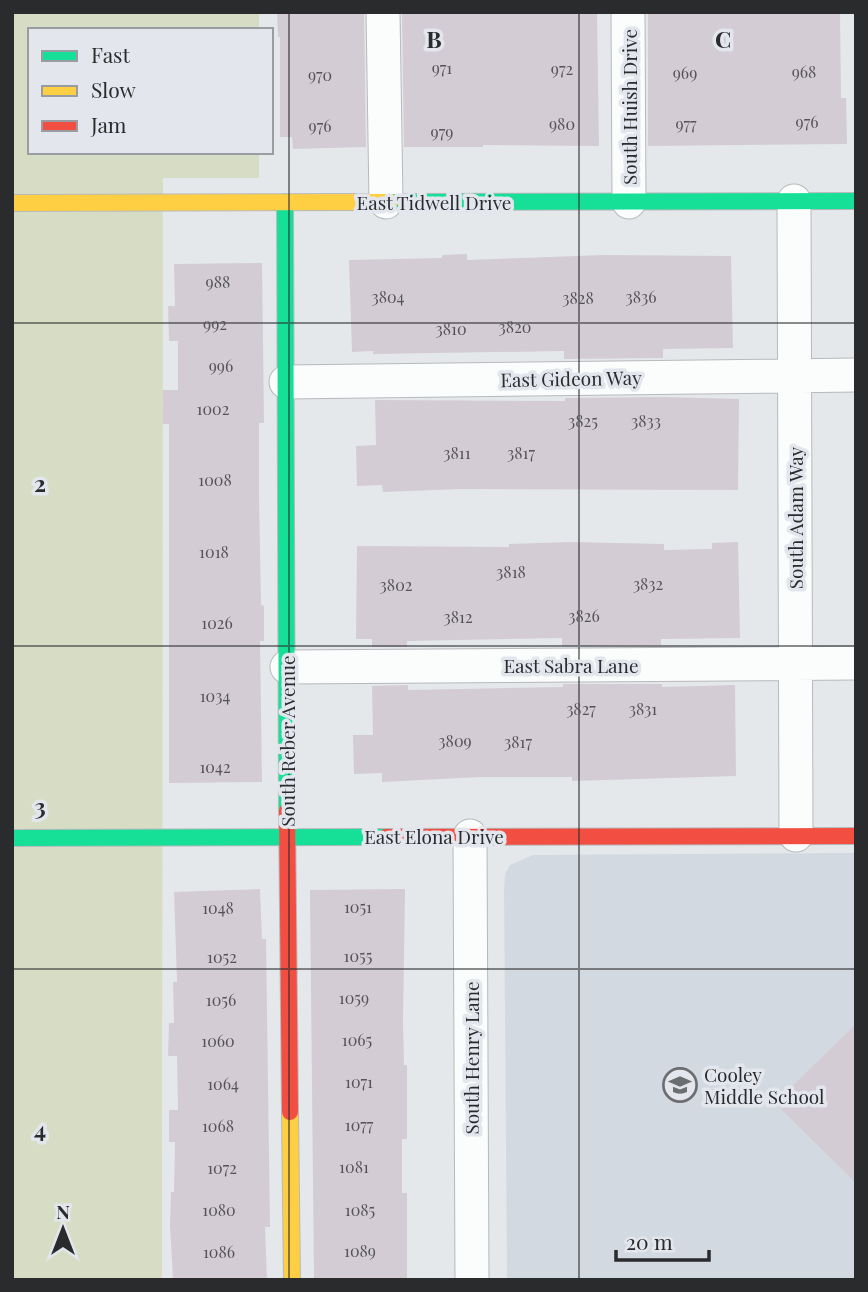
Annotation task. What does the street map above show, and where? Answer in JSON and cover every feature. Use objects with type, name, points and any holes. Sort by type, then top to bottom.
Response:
[{"type":"street","points":[[383,12],[386,202]]},
{"type":"street","name":"South Huish Drive","points":[[628,12],[629,202]]},
{"type":"street","name":"South Adam Way","points":[[794,201],[796,835]]},
{"type":"street","name":"East Tidwell Drive","points":[[12,203],[856,201]]},
{"type":"street","name":"South Reber Avenue","points":[[285,202],[287,835],[292,1280]]},
{"type":"street","name":"East Gideon Way","points":[[286,382],[856,375]]},
{"type":"street","name":"East Sabra Lane","points":[[287,667],[856,663]]},
{"type":"street","name":"East Elona Drive","points":[[12,838],[287,835],[856,836]]},
{"type":"street","name":"South Henry Lane","points":[[470,836],[472,1280]]},
{"type":"shaded area","name":"Cooley Middle School","points":[[856,853],[856,1280],[507,1280],[504,890],[505,874],[510,865],[533,855]]},
{"type":"green space","points":[[12,12],[259,12],[259,28],[28,28],[28,154],[259,154],[259,178],[163,178],[162,1280],[12,1280]]},
{"type":"building","points":[[277,12],[364,12],[366,147],[293,149],[292,137],[280,137],[280,37]]},
{"type":"building","points":[[402,12],[597,12],[599,146],[404,147]]},
{"type":"building","points":[[648,12],[840,12],[841,98],[846,98],[847,144],[648,146]]},
{"type":"building","points":[[467,254],[467,260],[603,255],[731,256],[733,348],[663,349],[663,358],[564,359],[564,351],[352,352],[349,260],[442,258],[442,255]]},
{"type":"building","points":[[262,263],[264,423],[259,423],[259,495],[261,605],[264,606],[264,641],[260,641],[262,782],[169,783],[169,424],[163,424],[163,390],[178,390],[178,341],[169,341],[168,306],[175,306],[174,264]]},
{"type":"building","points":[[565,398],[739,399],[738,490],[461,489],[383,492],[382,485],[357,486],[356,446],[376,445],[375,400],[565,401]]},
{"type":"building","points":[[738,542],[740,638],[661,639],[661,645],[562,646],[562,638],[407,641],[407,647],[372,647],[372,639],[356,639],[357,546],[509,547],[509,544],[664,544],[664,550],[712,549],[712,543]]},
{"type":"building","points":[[563,684],[662,684],[662,687],[735,685],[736,776],[572,781],[572,777],[481,777],[382,782],[382,773],[354,774],[353,735],[373,735],[372,686],[408,685],[408,690],[563,687]]},
{"type":"building","points":[[260,889],[262,939],[266,939],[270,1227],[265,1227],[267,1280],[173,1280],[170,1225],[175,1142],[169,1142],[169,1110],[178,1110],[177,1056],[168,1056],[169,1023],[174,1023],[173,982],[177,982],[174,892]]},
{"type":"building","points":[[405,889],[403,1022],[404,1065],[407,1065],[407,1139],[402,1139],[402,1193],[407,1193],[407,1280],[314,1280],[310,890]]},
{"type":"building","points":[[856,1024],[856,1183],[775,1103]]},
{"type":"traffic: fast","points":[[390,202],[856,201]]},
{"type":"traffic: fast","points":[[285,202],[287,811]]},
{"type":"traffic: fast","points":[[12,838],[386,837]]},
{"type":"traffic: slow","points":[[12,203],[390,202]]},
{"type":"traffic: slow","points":[[290,1112],[292,1280]]},
{"type":"traffic: jam","points":[[287,811],[290,1112]]},
{"type":"traffic: jam","points":[[386,837],[856,836]]},
{"type":"place","name":"Cooley Middle School","points":[[680,1085]]}]
